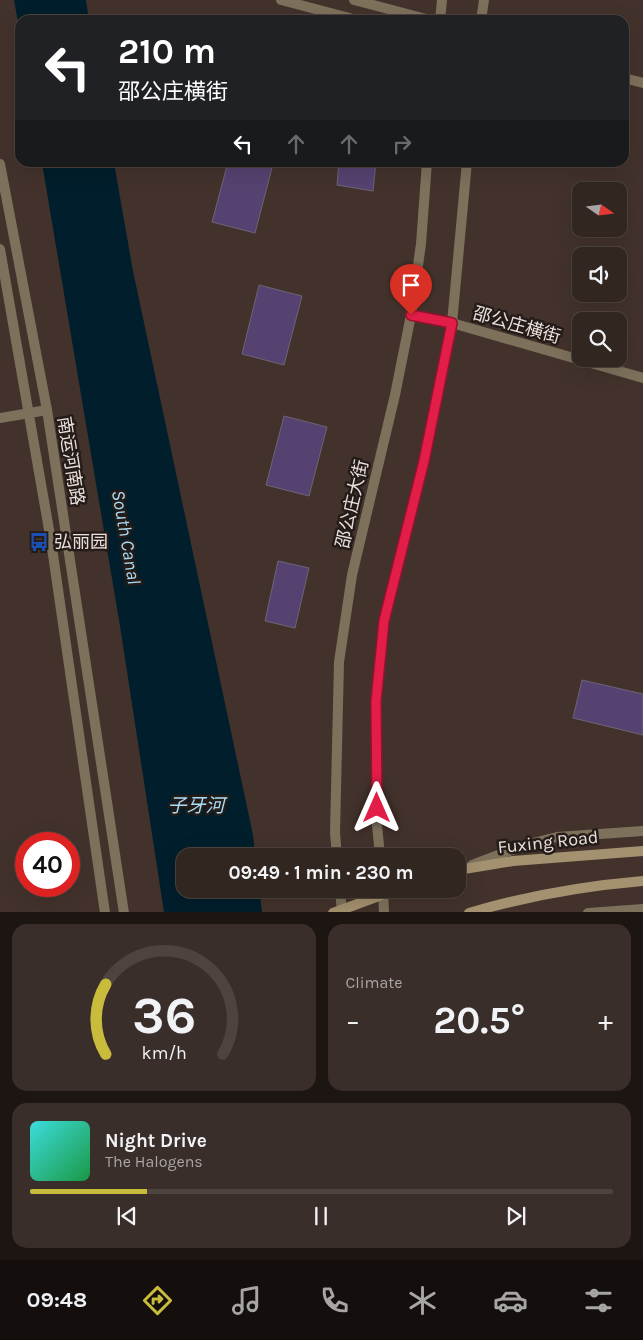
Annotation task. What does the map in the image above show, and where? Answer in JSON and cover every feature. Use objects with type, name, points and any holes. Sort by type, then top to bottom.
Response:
[{"type":"main road","name":"Fuxing Road","points":[[466,868],[512,861],[608,852],[643,851]]},
{"type":"main road","points":[[469,912],[508,901],[566,890],[643,881]]},
{"type":"main road","points":[[339,912],[368,898]]},
{"type":"street","points":[[281,0],[338,15]]},
{"type":"street","points":[[354,0],[411,15]]},
{"type":"street","points":[[440,15],[442,0]]},
{"type":"street","points":[[482,15],[484,0]]},
{"type":"street","points":[[629,79],[643,83]]},
{"type":"street","name":"南运河南路","points":[[0,164],[47,410],[124,912]]},
{"type":"street","name":"邵公庄大街","points":[[336,848],[338,662],[352,575],[395,395],[411,315],[420,244],[427,167]]},
{"type":"street","points":[[379,848],[377,826],[376,701],[384,621],[424,461],[452,323],[467,167]]},
{"type":"street","name":"南运河南路","points":[[0,248],[52,551],[105,912]]},
{"type":"street","name":"邵公庄横街","points":[[411,315],[452,323],[643,378]]},
{"type":"street","points":[[0,418],[47,410]]},
{"type":"street","points":[[466,867],[525,845],[557,837],[643,830]]},
{"type":"street","points":[[339,912],[340,898]]},
{"type":"street","points":[[383,898],[384,912]]},
{"type":"street","points":[[588,912],[643,909]]},
{"type":"water","points":[[14,0],[86,0],[88,15],[17,15]]},
{"type":"water","name":"子牙河","points":[[43,167],[115,167],[133,271],[253,835],[254,848],[176,848],[176,898],[260,898],[262,912],[164,912],[120,626]]},
{"type":"building","points":[[227,167],[272,167],[255,233],[212,222]]},
{"type":"building","points":[[339,167],[375,167],[373,191],[337,185]]},
{"type":"building","points":[[259,285],[302,296],[284,365],[242,354]]},
{"type":"building","points":[[284,416],[327,427],[309,496],[266,485]]},
{"type":"building","points":[[278,561],[309,568],[295,628],[265,621]]},
{"type":"building","points":[[582,680],[643,694],[643,735],[573,718]]},
{"type":"place","name":"弘丽园","points":[[39,542]]},
{"type":"route","points":[[377,808],[376,701],[384,621],[424,461],[452,323],[411,315]]},
{"type":"water label","name":"South Canal","points":[[127,537]]}]
